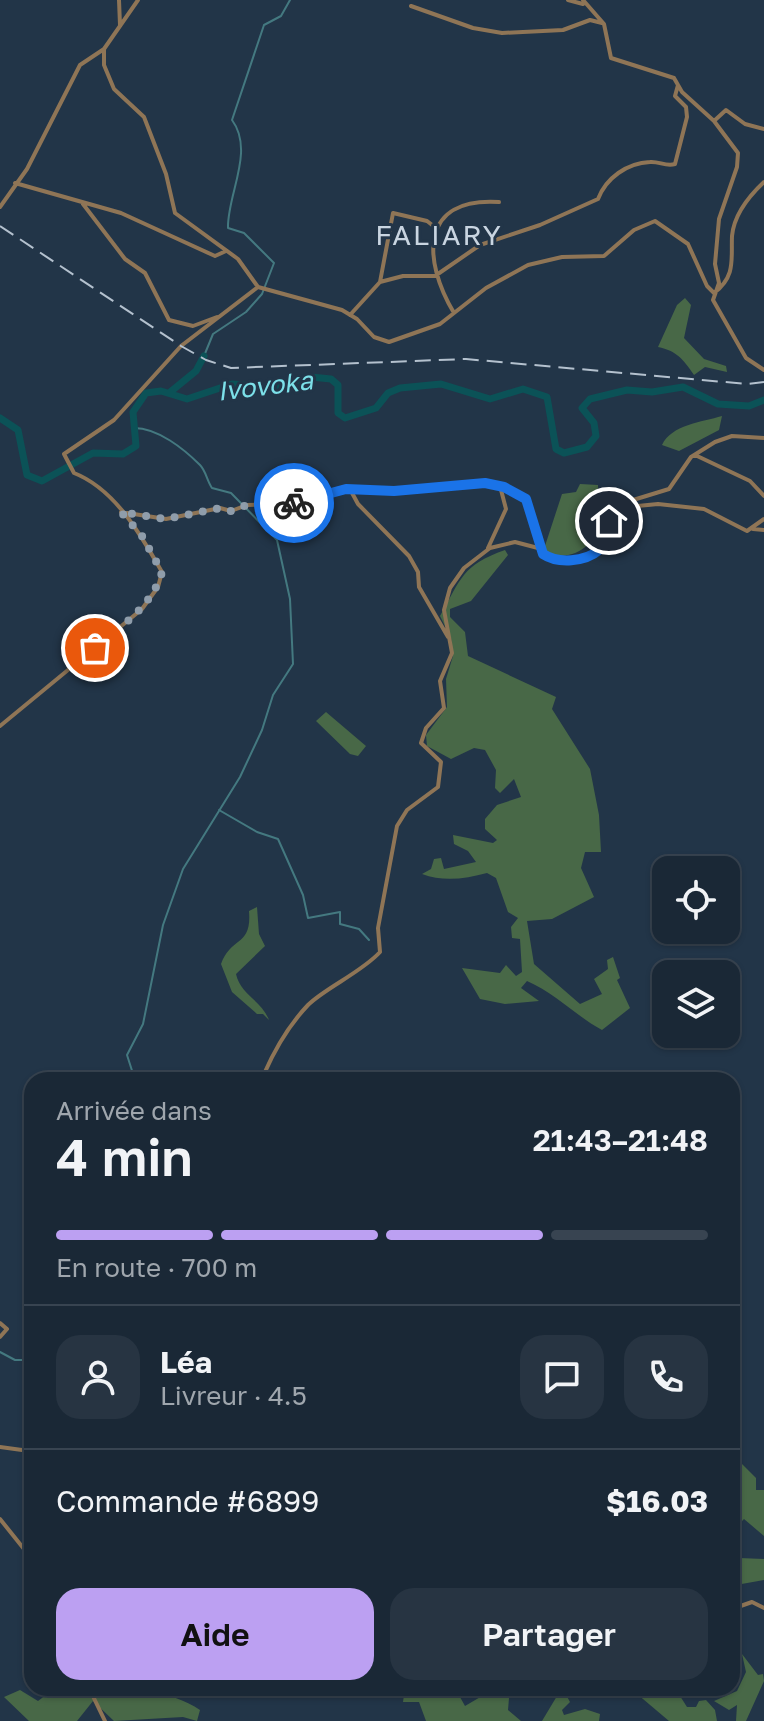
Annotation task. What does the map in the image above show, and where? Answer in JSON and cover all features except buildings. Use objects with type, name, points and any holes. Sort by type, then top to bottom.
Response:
[{"type":"street","points":[[119,0],[120,28]]},
{"type":"street","points":[[0,207],[27,169],[80,65],[104,49],[138,0]]},
{"type":"street","points":[[568,0],[583,2],[604,24],[611,58],[674,78],[714,121],[738,153],[737,167],[719,219],[715,264],[719,283],[714,293]]},
{"type":"street","points":[[411,6],[473,28],[502,33],[563,30],[590,20],[604,24]]},
{"type":"street","points":[[104,49],[104,65],[114,89],[144,117],[166,174],[175,213],[246,268],[261,289],[332,307],[350,315],[374,337],[389,342],[425,332],[504,276],[528,265],[562,257],[604,256],[634,230],[655,221],[688,244],[707,286],[714,293],[717,307],[746,358],[764,370]]},
{"type":"street","points":[[380,282],[403,276],[435,276],[480,245],[540,225],[595,201],[606,182],[628,167],[647,162],[675,164],[687,117],[686,107],[675,96],[678,85]]},
{"type":"street","points":[[714,121],[726,110],[745,124],[764,129]]},
{"type":"street","points":[[714,293],[731,276],[732,236],[747,199],[764,182]]},
{"type":"street","points":[[15,183],[121,213],[215,256],[226,251]]},
{"type":"street","points":[[455,313],[435,276],[432,257],[441,218],[471,201],[499,202]]},
{"type":"street","points":[[81,202],[125,259],[150,280],[165,316],[174,324],[193,326],[227,312]]},
{"type":"street","points":[[350,315],[380,282],[393,213],[427,221],[437,231]]},
{"type":"street","points":[[247,294],[251,279]]},
{"type":"street","points":[[0,726],[142,609],[158,587],[162,572],[142,536],[93,481],[74,473],[64,454],[114,420],[181,346],[247,294],[261,289]]},
{"type":"street","points":[[265,1072],[284,1033],[310,1003],[340,985],[380,952],[378,928],[397,826],[407,810],[438,787],[441,762],[424,749],[421,736],[444,708],[440,681],[450,661],[451,643],[444,610],[448,593],[464,568],[487,550],[515,542],[533,544],[554,559],[577,560],[594,554],[604,540],[615,509],[627,500],[669,489],[695,455],[732,436],[764,438]]},
{"type":"street","points":[[695,455],[750,481],[764,496]]},
{"type":"street","points":[[121,512],[166,519],[198,515],[211,509],[296,503],[351,489],[381,492],[485,483],[526,499],[540,550]]},
{"type":"street","points":[[487,550],[506,509],[499,486]]},
{"type":"street","points":[[351,489],[358,504],[409,556],[418,572],[419,587],[451,643]]},
{"type":"street","points":[[615,509],[658,504],[704,509],[743,529],[764,530]]},
{"type":"street","points":[[753,529],[764,519]]},
{"type":"street","points":[[0,1323],[7,1329],[0,1337]]},
{"type":"street","points":[[0,1447],[24,1449]]},
{"type":"street","points":[[0,1519],[24,1549]]},
{"type":"street","points":[[740,1606],[752,1602],[764,1608]]},
{"type":"street","points":[[93,1696],[105,1721]]},
{"type":"green space","points":[[685,298],[691,305],[684,338],[704,359],[726,366],[727,372],[705,367],[694,375],[679,356],[658,347],[677,305]]},
{"type":"green space","points":[[722,416],[719,430],[679,451],[662,445],[666,438],[680,429]]},
{"type":"green space","points":[[580,484],[598,485],[600,511],[596,533],[583,549],[574,553],[564,556],[543,552],[562,494],[576,492]]},
{"type":"green space","points":[[505,550],[508,555],[471,601],[450,609],[450,617],[465,632],[468,656],[556,697],[552,709],[590,769],[599,815],[601,852],[585,852],[581,868],[594,897],[552,919],[527,921],[534,964],[580,1004],[602,994],[594,979],[608,969],[607,960],[613,957],[620,978],[617,980],[630,1008],[602,1030],[527,981],[521,988],[539,1001],[505,1004],[480,999],[462,968],[500,973],[506,965],[516,976],[522,972],[520,939],[512,938],[511,927],[518,918],[508,912],[496,878],[487,873],[454,879],[422,874],[431,869],[434,859],[441,858],[444,869],[476,862],[468,851],[454,844],[453,835],[493,843],[497,840],[485,829],[485,819],[497,805],[521,797],[514,779],[500,793],[495,788],[496,770],[485,750],[474,748],[451,759],[427,746],[426,735],[447,707],[446,679],[453,656],[451,638],[440,616],[464,575],[480,561]]},
{"type":"green space","points":[[326,712],[366,746],[358,756],[350,754],[316,721]]},
{"type":"green space","points":[[257,907],[259,934],[265,946],[236,974],[242,987],[269,1020],[263,1014],[257,1014],[232,992],[221,964],[225,955],[247,931],[249,911]]},
{"type":"green space","points":[[740,1462],[756,1478],[756,1490],[764,1490],[764,1536],[744,1519],[740,1523]]},
{"type":"green space","points":[[740,1558],[764,1559],[764,1580],[740,1584]]},
{"type":"green space","points":[[742,1654],[758,1675],[763,1674],[764,1681],[746,1721],[736,1721],[737,1705],[729,1710],[714,1701],[726,1696],[740,1696],[740,1685],[746,1672]]},
{"type":"green space","points":[[20,1690],[24,1696],[38,1701],[45,1696],[168,1696],[200,1710],[197,1721],[183,1717],[114,1721],[93,1701],[77,1721],[29,1721],[4,1697]]},
{"type":"green space","points":[[404,1696],[461,1696],[465,1706],[482,1696],[509,1698],[508,1710],[521,1721],[426,1721],[419,1702],[403,1702]]},
{"type":"green space","points":[[557,1696],[567,1696],[570,1702],[562,1710],[564,1715],[585,1709],[600,1714],[599,1721],[542,1721]]},
{"type":"green space","points":[[639,1696],[680,1696],[687,1707],[696,1707],[699,1701],[706,1700],[715,1710],[717,1721],[669,1721]]},
{"type":"waterway","points":[[204,356],[213,334],[246,312],[262,294],[274,263],[244,233],[228,228],[241,159],[241,145],[232,120],[264,25],[281,16],[290,0]]},
{"type":"waterway","points":[[169,393],[196,371],[204,356]]},
{"type":"waterway","name":"Ivovoka","points":[[0,418],[18,430],[27,475],[42,481],[93,453],[123,454],[136,446],[133,412],[146,393],[161,391],[187,399],[232,384],[272,387],[311,377],[331,379],[338,385],[338,413],[345,418],[376,408],[388,393],[400,388],[441,384],[490,399],[523,389],[547,397],[556,449],[564,453],[587,447],[596,436],[594,423],[582,408],[590,399],[627,390],[652,392],[683,387],[718,404],[749,406],[764,400]]},
{"type":"waterway","points":[[132,1072],[127,1055],[143,1024],[163,925],[183,869],[240,777],[262,730],[273,695],[293,664],[290,599],[277,540],[231,493],[212,488],[202,467],[178,446],[161,435],[134,428]]},
{"type":"waterway","points":[[219,810],[257,832],[278,839],[303,895],[308,918],[340,912],[340,924],[359,929],[369,940]]},
{"type":"waterway","points":[[0,1352],[15,1360],[24,1360]]},
{"type":"railway","points":[[0,226],[181,346],[206,360],[231,368],[466,359],[747,384],[764,382]]},
{"type":"way so far","points":[[95,648],[142,609],[158,587],[162,572],[142,536],[121,512],[166,519],[198,515],[211,509],[231,511],[247,505],[294,503]]},
{"type":"district","name":"FALIARY","points":[[439,235]]},
{"type":"route","points":[[294,503],[346,489],[381,492],[493,484],[526,499],[540,550],[554,559],[577,560],[594,554],[599,550],[609,521]]}]
